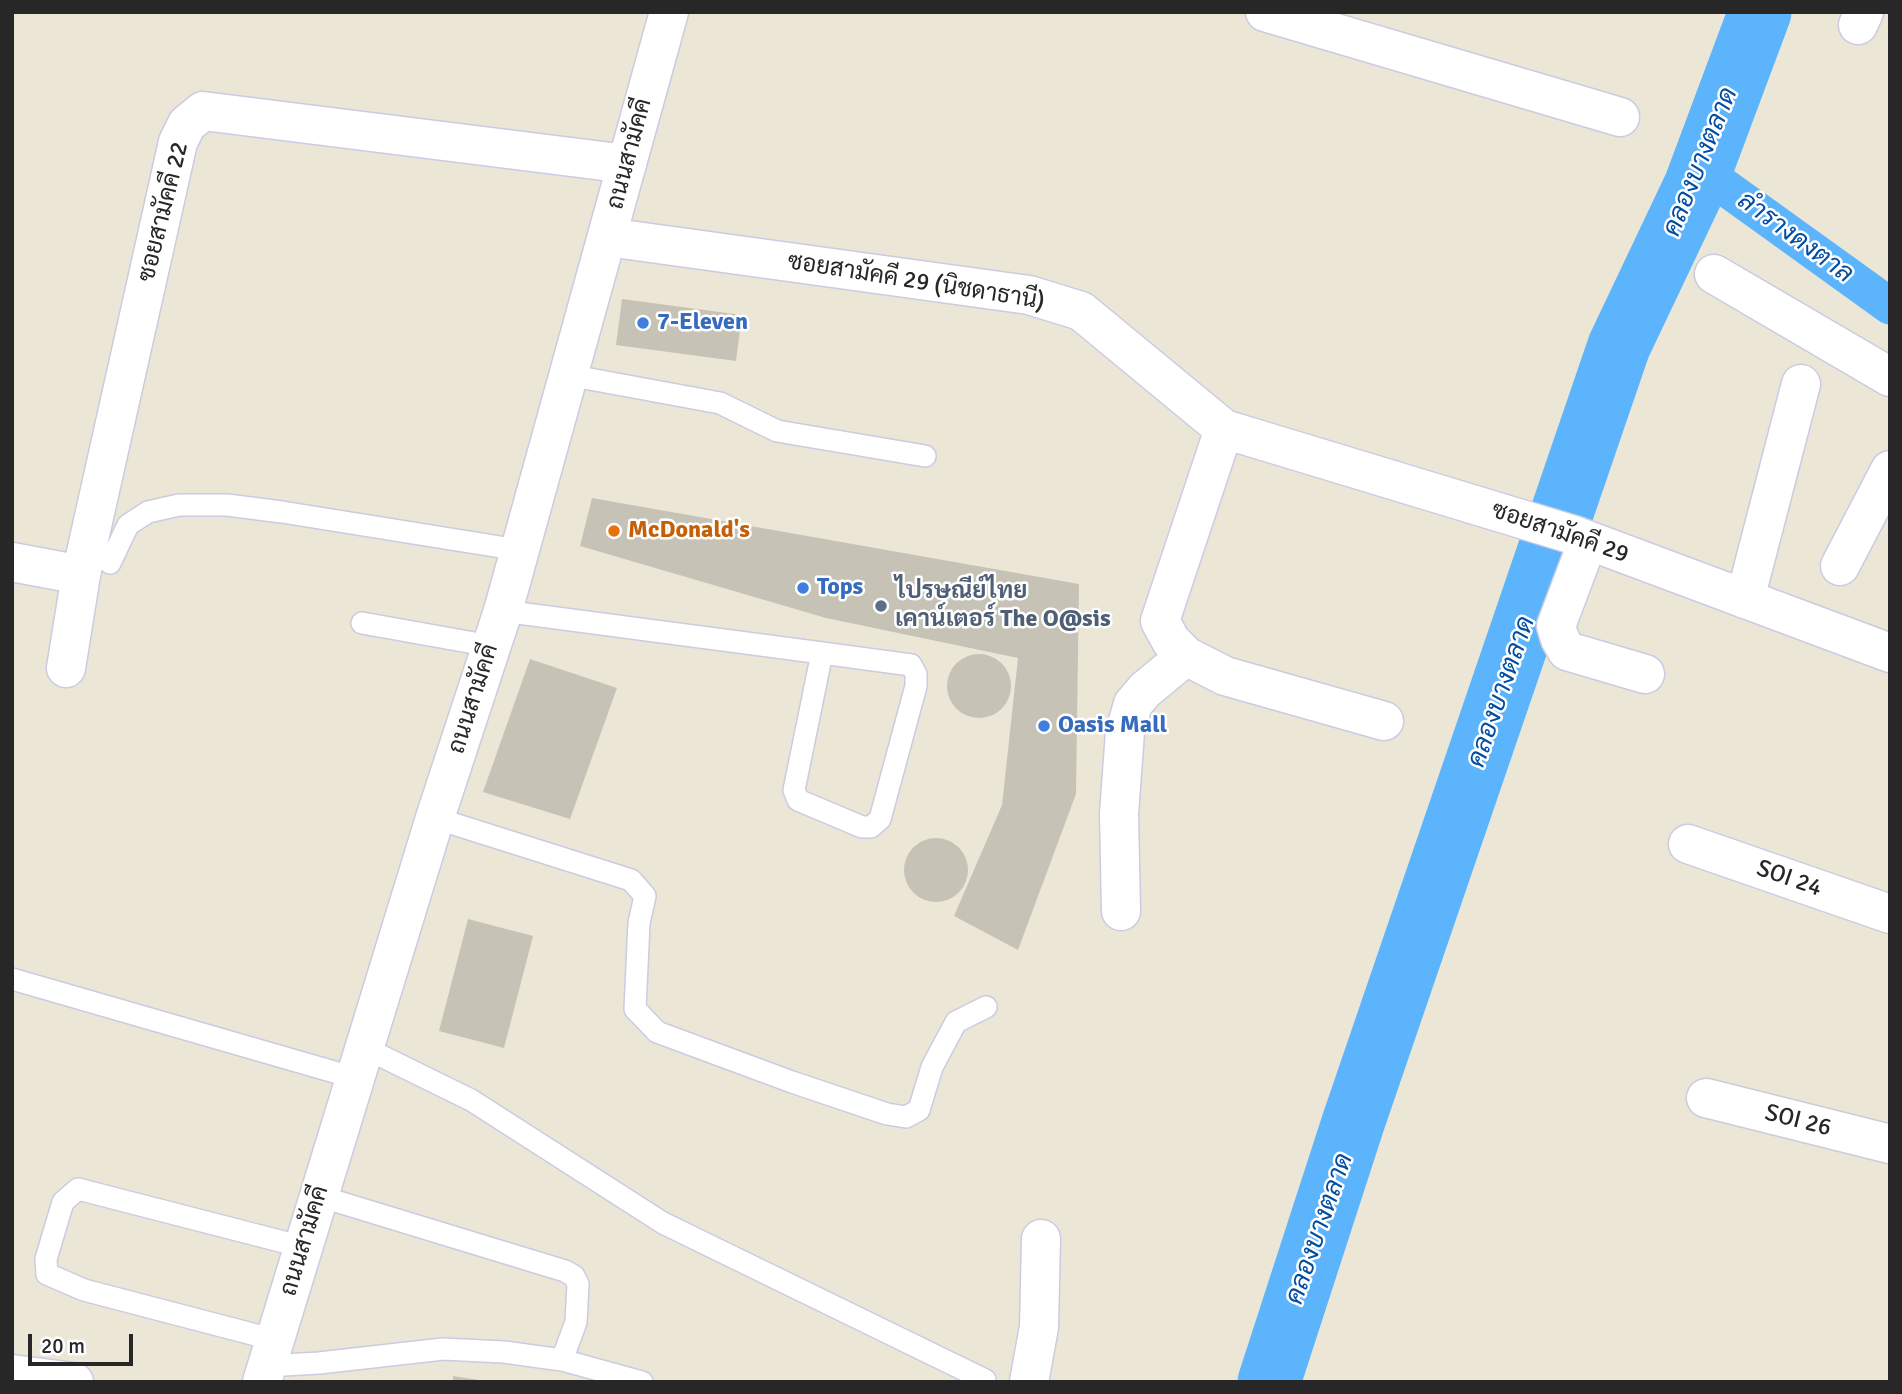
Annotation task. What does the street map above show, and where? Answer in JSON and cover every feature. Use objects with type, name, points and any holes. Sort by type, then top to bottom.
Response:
[{"type":"street","name":"ถนนสามัคคี","points":[[268,1362],[435,818],[503,611],[669,12]]},
{"type":"street","points":[[1265,12],[1620,117]]},
{"type":"street","name":"ซอยสามัคคี 22","points":[[66,668],[95,569],[178,142],[187,124],[203,111],[627,164]]},
{"type":"street","name":"ซอยสามัคคี 29 (นิชดาธานี)","points":[[607,237],[1028,295],[1081,311],[1224,429]]},
{"type":"street","points":[[1713,274],[1890,377]]},
{"type":"street","points":[[1745,599],[1801,384]]},
{"type":"street","points":[[1224,429],[1160,621],[1171,641],[1186,656],[1225,676],[1384,721]]},
{"type":"street","name":"ซอยสามัคคี 29","points":[[1224,429],[1581,538],[1890,653]]},
{"type":"street","points":[[1840,566],[1890,470]]},
{"type":"street","points":[[1581,538],[1556,626],[1560,639],[1566,651],[1645,674]]},
{"type":"street","points":[[12,562],[95,569]]},
{"type":"street","points":[[1121,911],[1119,814],[1125,732],[1133,704],[1145,690],[1186,656]]},
{"type":"street","name":"SOI 24","points":[[1688,844],[1890,914]]},
{"type":"street","name":"SOI 26","points":[[1706,1098],[1890,1144]]},
{"type":"street","points":[[1029,1382],[1039,1327],[1041,1239]]},
{"type":"street","points":[[12,1374],[74,1382]]},
{"type":"lane","points":[[568,376],[720,403],[777,431],[925,456]]},
{"type":"lane","points":[[95,569],[128,525],[148,512],[179,505],[227,505],[282,512],[519,550]]},
{"type":"lane","points":[[503,611],[822,653],[911,665],[916,674],[916,685],[880,819],[871,827],[862,827],[798,800],[794,790],[822,653]]},
{"type":"lane","points":[[362,623],[491,646]]},
{"type":"lane","points":[[435,818],[631,880],[645,896],[639,923],[635,1009],[657,1032],[792,1082],[887,1114],[906,1117],[919,1110],[932,1067],[956,1022],[986,1007]]},
{"type":"lane","points":[[12,979],[360,1063],[471,1100],[663,1223],[985,1380]]},
{"type":"lane","points":[[303,1248],[78,1189],[63,1202],[46,1259],[47,1274],[268,1362],[319,1363],[443,1349],[504,1352],[562,1360],[642,1382]]},
{"type":"lane","points":[[319,1196],[574,1276],[579,1288],[576,1322],[562,1360]]},
{"type":"building","points":[[622,299],[742,315],[736,361],[616,345]]},
{"type":"building","name":"Oasis Mall","points":[[592,498],[1079,584],[1076,794],[1018,950],[954,916],[1002,805],[1018,658],[826,618],[580,546]]},
{"type":"building","points":[[973,654],[985,654],[1002,663],[1009,674],[1009,698],[1002,709],[985,718],[973,718],[961,713],[952,704],[947,692],[947,680],[952,668],[961,659]]},
{"type":"building","points":[[530,659],[617,688],[570,819],[483,792]]},
{"type":"building","points":[[930,838],[942,838],[959,847],[966,858],[966,882],[959,893],[942,902],[930,902],[918,897],[909,888],[904,876],[904,864],[909,852],[918,843]]},
{"type":"building","points":[[468,919],[533,936],[504,1048],[439,1031]]},
{"type":"building","points":[[453,1376],[479,1380],[479,1382],[453,1382]]},
{"type":"waterway","name":"คลองบางตลาด","points":[[1269,1382],[1353,1123],[1619,346],[1695,186],[1760,12]]},
{"type":"waterway","name":"ลำรางดงตาล","points":[[1701,170],[1890,306]]},
{"type":"place","name":"7-Eleven","points":[[643,323]]},
{"type":"place","name":"McDonald's","points":[[614,531]]},
{"type":"place","name":"Tops","points":[[803,588]]},
{"type":"place","name":"ไปรษณีย์ไทย เคาน์เตอร์ The O@sis","points":[[881,606]]},
{"type":"place","name":"Oasis Mall","points":[[1044,726]]}]
